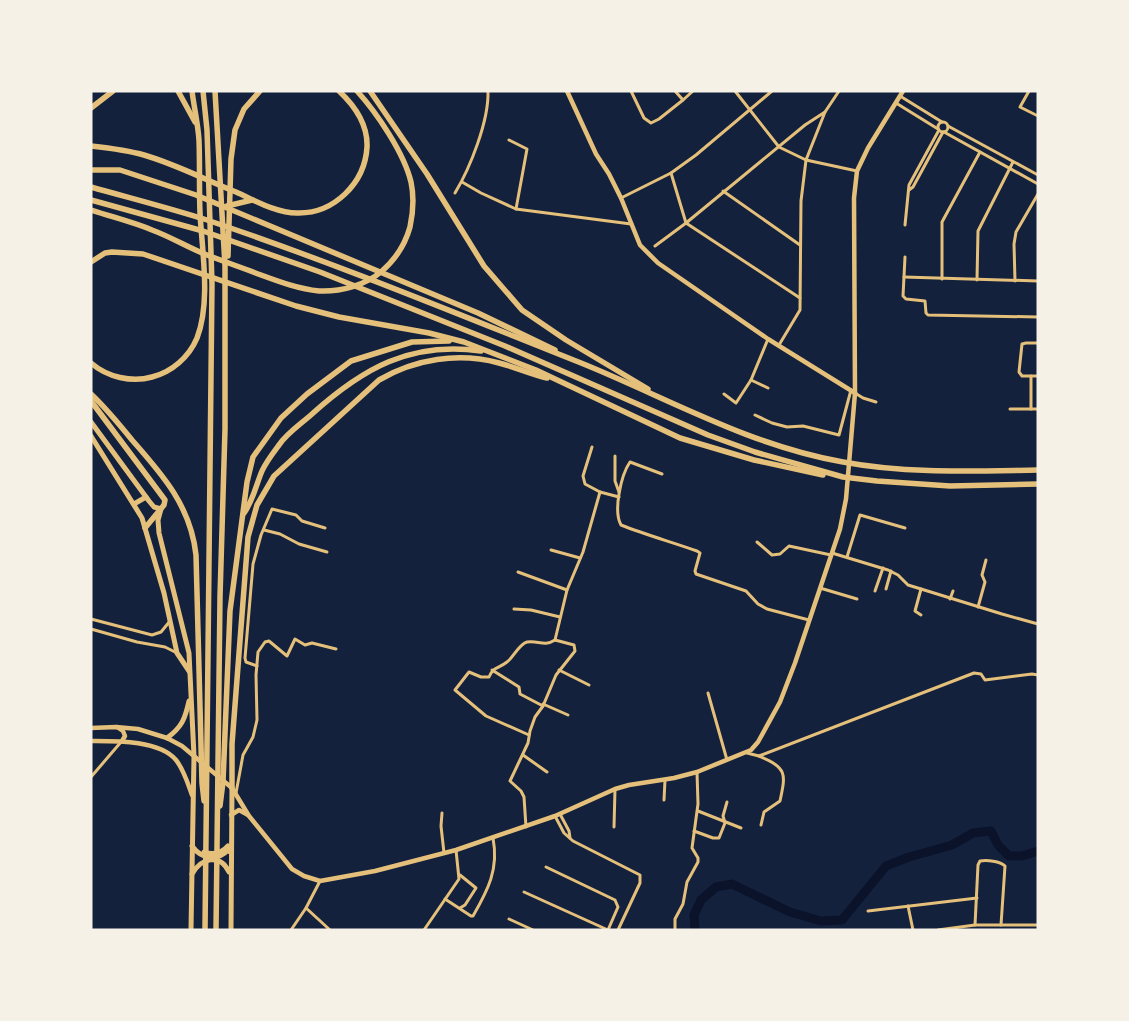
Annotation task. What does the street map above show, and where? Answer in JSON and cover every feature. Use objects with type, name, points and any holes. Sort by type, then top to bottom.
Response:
[{"type":"highway","points":[[94,106],[113,91]]},
{"type":"highway","points":[[178,91],[197,126]]},
{"type":"highway","points":[[91,363],[106,372],[130,379],[151,378],[162,374],[188,354],[197,338],[202,318],[204,281],[200,212],[199,138],[192,91]]},
{"type":"highway","points":[[203,91],[207,130],[212,284],[205,930]]},
{"type":"highway","points":[[215,91],[225,266],[225,429],[220,597],[216,930]]},
{"type":"highway","points":[[225,266],[228,249],[231,159],[236,130],[244,108],[260,91]]},
{"type":"highway","points":[[91,146],[144,155],[281,210],[295,214],[306,213],[330,205],[344,195],[355,183],[363,167],[367,140],[364,126],[358,113],[339,91]]},
{"type":"highway","points":[[91,210],[152,230],[207,255],[283,283],[320,291],[354,286],[375,276],[392,262],[401,251],[412,218],[411,183],[397,150],[371,106],[357,91]]},
{"type":"highway","points":[[370,91],[427,174],[484,266],[522,310],[566,340],[663,399]]},
{"type":"highway","points":[[91,170],[120,170],[196,195],[478,313],[590,367]]},
{"type":"highway","points":[[91,187],[205,220],[328,263],[590,367],[751,438],[843,462],[877,467],[953,472],[1038,470]]},
{"type":"highway","points":[[225,207],[253,199]]},
{"type":"highway","points":[[91,200],[203,231],[320,272],[505,346],[708,435],[755,452],[844,477]]},
{"type":"highway","points":[[91,262],[105,253],[143,254],[296,306],[339,318],[430,332],[464,342],[563,383],[686,440],[723,452],[799,471],[912,484],[950,486],[1038,484]]},
{"type":"highway","points":[[216,828],[224,782],[230,611],[250,468],[257,449],[281,418],[351,361],[412,342],[439,340],[464,342]]},
{"type":"highway","points":[[243,516],[248,508],[263,468],[280,443],[334,394],[361,375],[386,362],[425,350],[458,349],[493,353]]},
{"type":"highway","points":[[232,788],[232,744],[248,537],[257,505],[274,476],[379,380],[409,365],[426,360],[447,358],[484,359],[563,383]]},
{"type":"highway","points":[[91,394],[164,477],[186,513],[195,543],[202,783],[207,828]]},
{"type":"highway","points":[[91,401],[164,496],[165,502],[161,510],[145,528]]},
{"type":"main road","points":[[567,91],[596,154],[613,181],[640,244],[658,263],[768,339],[853,392]]},
{"type":"main road","points":[[91,728],[116,727],[148,731],[182,746],[232,788],[249,816],[292,869],[304,876],[320,881],[375,871],[456,850],[555,816],[615,789],[697,772],[747,753],[754,748],[780,702],[810,620],[840,528],[846,499],[853,392],[854,198],[857,172],[868,148],[901,94]]},
{"type":"main road","points":[[91,422],[146,497],[154,507],[161,510],[158,520],[159,533],[189,653],[194,756],[191,930]]},
{"type":"main road","points":[[91,436],[134,504],[145,528],[170,619],[177,653],[190,672]]},
{"type":"main road","points":[[134,504],[146,497]]},
{"type":"main road","points":[[167,738],[177,731],[182,724],[187,714],[191,696]]},
{"type":"main road","points":[[116,727],[123,731],[125,736],[122,741]]},
{"type":"main road","points":[[91,741],[122,741],[167,752],[179,765],[193,796]]},
{"type":"main road","points":[[194,771],[204,764]]},
{"type":"main road","points":[[231,930],[230,815],[232,788]]},
{"type":"main road","points":[[230,815],[239,810],[249,816]]},
{"type":"main road","points":[[192,843],[198,850],[208,853],[222,851],[230,843]]},
{"type":"main road","points":[[192,843],[198,853],[208,858],[219,857],[229,849],[230,857]]},
{"type":"main road","points":[[192,874],[200,863],[210,859],[218,860],[224,864],[230,874]]},
{"type":"street","points":[[455,193],[462,182],[482,127],[488,104],[488,91]]},
{"type":"street","points":[[631,91],[644,118],[651,123],[659,119],[693,91]]},
{"type":"street","points":[[675,91],[683,100]]},
{"type":"street","points":[[735,91],[779,147],[806,160],[857,172]]},
{"type":"street","points":[[621,198],[671,173],[696,155],[772,91]]},
{"type":"street","points":[[779,346],[799,315],[800,201],[806,160],[825,112],[839,91]]},
{"type":"street","points":[[1029,91],[1020,107],[1038,115]]},
{"type":"street","points":[[901,94],[948,126],[1038,175]]},
{"type":"street","points":[[895,102],[1038,184]]},
{"type":"street","points":[[655,246],[686,223],[805,125],[825,112]]},
{"type":"street","points":[[906,225],[909,184],[941,130],[939,124],[942,122]]},
{"type":"street","points":[[941,130],[947,130],[948,126]]},
{"type":"street","points":[[509,140],[527,149],[516,209]]},
{"type":"street","points":[[942,279],[942,222],[980,152]]},
{"type":"street","points":[[977,280],[978,231],[1014,162]]},
{"type":"street","points":[[671,173],[686,223],[800,298]]},
{"type":"street","points":[[462,182],[516,209],[632,224]]},
{"type":"street","points":[[723,191],[801,246]]},
{"type":"street","points":[[1015,281],[1014,244],[1016,232],[1038,194]]},
{"type":"street","points":[[905,257],[904,297],[925,301],[926,313],[929,315],[1038,317]]},
{"type":"street","points":[[904,278],[1038,281]]},
{"type":"street","points":[[724,394],[736,403],[751,380],[768,339]]},
{"type":"street","points":[[1038,343],[1024,343],[1021,346],[1020,374],[1022,376],[1038,376]]},
{"type":"street","points":[[1031,376],[1031,409]]},
{"type":"street","points":[[751,380],[768,388]]},
{"type":"street","points":[[755,415],[772,423],[787,427],[804,426],[839,435],[853,392],[863,398],[876,402]]},
{"type":"street","points":[[1010,409],[1038,409]]},
{"type":"street","points":[[592,447],[583,476],[584,481],[588,486],[600,492],[619,494]]},
{"type":"street","points":[[615,456],[616,481],[619,494]]},
{"type":"street","points":[[662,474],[630,462],[622,478],[619,494],[619,518],[622,525],[697,551],[700,554],[695,571],[696,574],[746,591],[758,604],[767,609],[810,620]]},
{"type":"street","points":[[555,640],[567,590],[580,558],[600,492]]},
{"type":"street","points":[[257,666],[246,662],[245,658],[252,564],[261,535],[273,508],[296,515],[302,521],[325,528]]},
{"type":"street","points":[[847,557],[860,515],[905,528]]},
{"type":"street","points":[[264,530],[282,535],[299,544],[327,552]]},
{"type":"street","points":[[757,542],[772,555],[780,554],[789,546],[847,557],[891,571],[908,584],[921,589],[1038,624]]},
{"type":"street","points":[[551,550],[580,558]]},
{"type":"street","points":[[978,607],[985,582],[982,575],[986,560]]},
{"type":"street","points":[[875,591],[883,568]]},
{"type":"street","points":[[886,590],[891,571]]},
{"type":"street","points":[[518,572],[567,590]]},
{"type":"street","points":[[820,588],[857,599]]},
{"type":"street","points":[[921,589],[914,611],[921,615]]},
{"type":"street","points":[[950,598],[953,591]]},
{"type":"street","points":[[514,609],[531,610],[560,617]]},
{"type":"street","points":[[91,619],[152,635],[165,630],[170,619]]},
{"type":"street","points":[[91,629],[137,642],[165,647],[177,653]]},
{"type":"street","points":[[236,794],[243,756],[254,737],[257,720],[258,652],[265,642],[270,641],[287,656],[296,639],[305,645],[312,643],[336,649]]},
{"type":"street","points":[[526,827],[524,797],[521,791],[510,781],[523,754],[536,717],[559,670],[576,648],[572,644],[555,640],[546,645],[527,642],[507,662],[492,670],[487,678],[468,672],[455,690],[486,716],[529,735]]},
{"type":"street","points":[[492,670],[519,686],[520,694],[568,715]]},
{"type":"street","points":[[559,670],[589,686]]},
{"type":"street","points":[[759,756],[974,673],[981,674],[985,680],[1032,674],[1038,675]]},
{"type":"street","points":[[708,694],[727,761]]},
{"type":"street","points":[[91,777],[122,741]]},
{"type":"street","points":[[747,753],[775,763],[782,771],[784,779],[780,801],[764,812],[761,825]]},
{"type":"street","points":[[523,754],[547,772]]},
{"type":"street","points":[[673,930],[687,882],[698,862],[698,858],[692,848],[698,811],[697,772]]},
{"type":"street","points":[[664,800],[665,780]]},
{"type":"street","points":[[614,827],[615,789]]},
{"type":"street","points":[[694,831],[716,839],[721,835],[725,821],[723,816],[726,802]]},
{"type":"street","points":[[698,811],[741,828]]},
{"type":"street","points":[[442,813],[441,826],[444,853]]},
{"type":"street","points":[[560,814],[570,831],[570,838]]},
{"type":"street","points":[[555,816],[564,833],[573,841],[640,875],[640,883],[618,930]]},
{"type":"street","points":[[445,899],[472,916],[491,883],[495,848],[493,838]]},
{"type":"street","points":[[424,930],[456,885],[460,875],[456,850]]},
{"type":"street","points":[[975,925],[978,864],[980,861],[1001,863],[1005,866],[1000,925]]},
{"type":"street","points":[[524,892],[608,930],[618,907],[617,902],[546,867]]},
{"type":"street","points":[[460,875],[476,888],[465,905],[460,908]]},
{"type":"street","points":[[291,930],[306,908],[320,881]]},
{"type":"street","points":[[868,911],[976,898]]},
{"type":"street","points":[[908,906],[913,930]]},
{"type":"street","points":[[306,908],[330,930]]},
{"type":"street","points":[[509,919],[533,930]]},
{"type":"street","points":[[938,930],[975,925],[1000,925],[1014,928],[1038,926]]},
{"type":"waterway","points":[[695,930],[694,915],[701,900],[716,887],[732,884],[790,912],[821,921],[842,920],[886,866],[909,857],[952,845],[973,833],[991,831],[998,845],[1009,856],[1022,856],[1038,851]]}]
